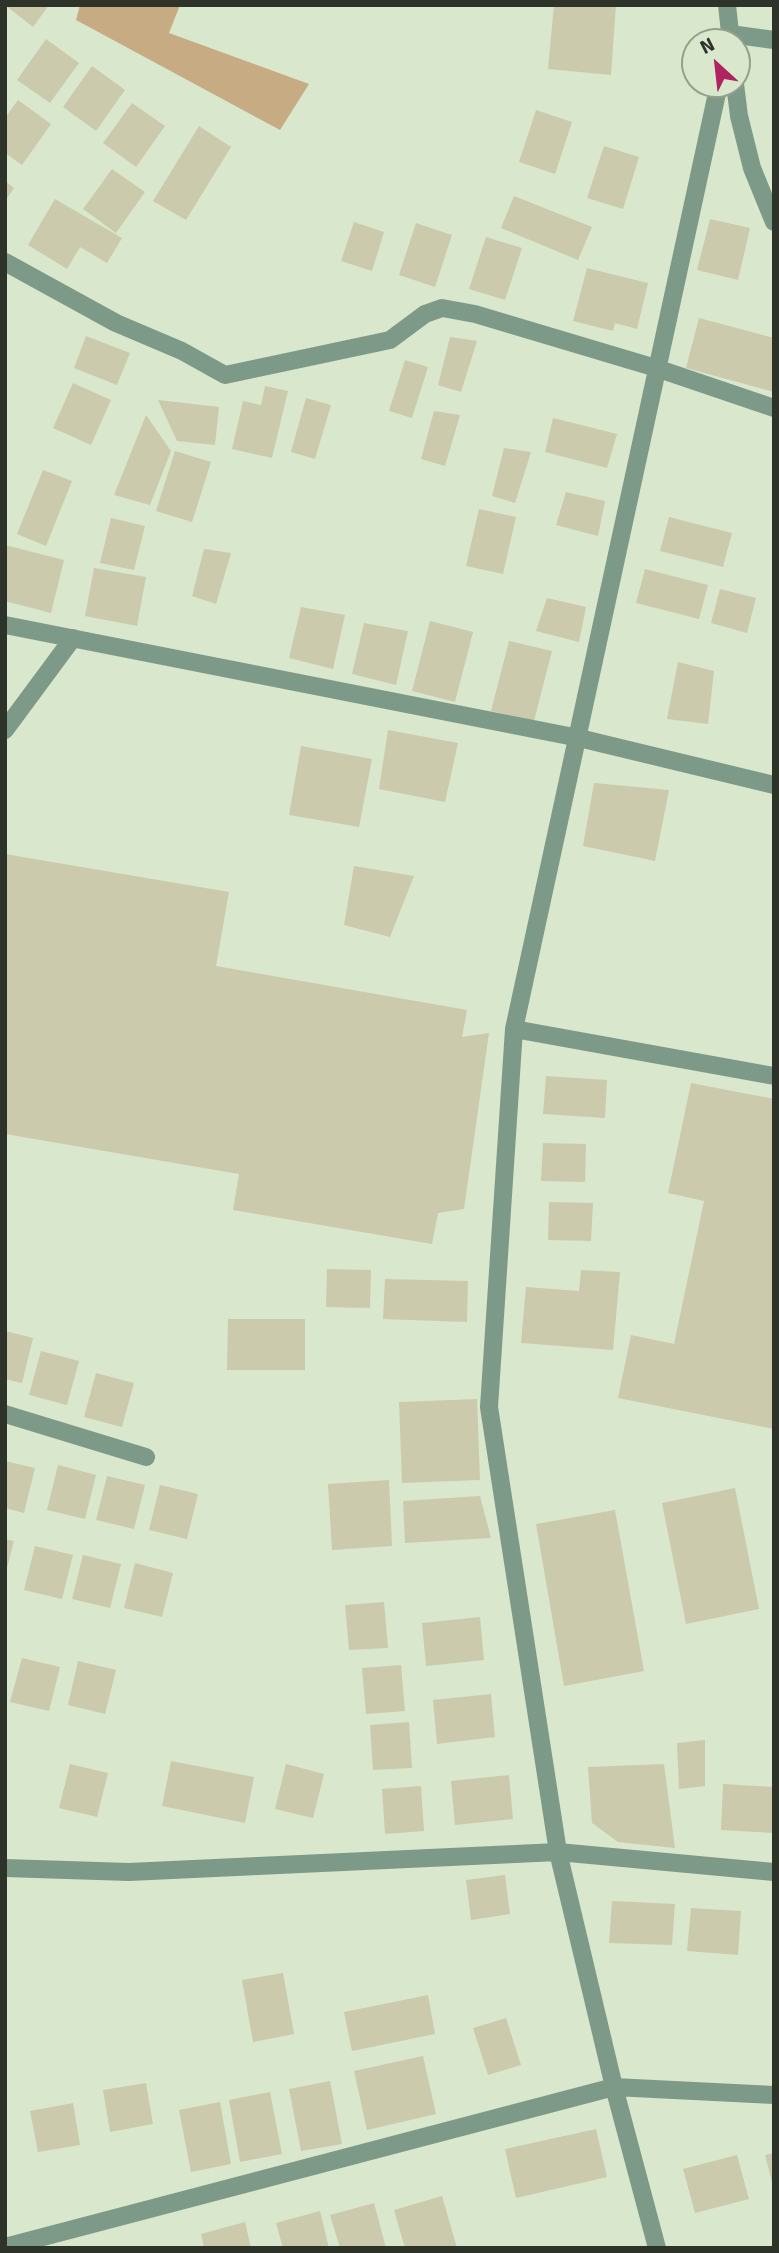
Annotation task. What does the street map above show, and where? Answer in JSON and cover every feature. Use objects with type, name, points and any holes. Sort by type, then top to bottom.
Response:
[{"type":"street","points":[[727,5],[729,28]]},
{"type":"street","points":[[751,39],[774,40]]},
{"type":"street","points":[[657,2248],[614,2087],[558,1852],[489,1407],[514,1029],[716,98]]},
{"type":"street","points":[[737,98],[752,168],[774,222]]},
{"type":"street","points":[[5,262],[116,323],[182,351],[225,375],[390,340],[425,314],[442,308],[475,314],[656,368],[774,408]]},
{"type":"street","points":[[5,625],[579,738],[774,785]]},
{"type":"street","points":[[5,730],[73,638]]},
{"type":"street","points":[[514,1029],[774,1076]]},
{"type":"street","points":[[5,1414],[146,1457]]},
{"type":"street","points":[[5,1868],[129,1872],[558,1852],[774,1872]]},
{"type":"street","points":[[5,2247],[614,2087],[774,2095]]},
{"type":"shaded area","points":[[80,5],[180,5],[169,33],[309,84],[280,130],[76,20]]},
{"type":"building","points":[[5,5],[49,5],[33,27]]},
{"type":"building","points":[[554,5],[616,5],[611,75],[548,69]]},
{"type":"building","points":[[46,39],[79,63],[50,103],[17,80]]},
{"type":"building","points":[[92,66],[125,90],[96,131],[63,107]]},
{"type":"building","points":[[18,100],[51,124],[22,165],[5,153],[5,118]]},
{"type":"building","points":[[132,103],[165,126],[136,167],[103,143]]},
{"type":"building","points":[[536,110],[572,122],[555,174],[519,162]]},
{"type":"building","points":[[199,126],[231,147],[186,220],[153,201]]},
{"type":"building","points":[[604,146],[639,157],[623,209],[587,198]]},
{"type":"building","points":[[112,169],[145,192],[116,233],[83,209]]},
{"type":"building","points":[[5,181],[14,188],[5,201]]},
{"type":"building","points":[[514,196],[592,227],[578,260],[501,228]]},
{"type":"building","points":[[55,199],[122,238],[107,263],[80,247],[67,269],[28,245]]},
{"type":"building","points":[[710,219],[750,228],[738,280],[697,270]]},
{"type":"building","points":[[354,222],[384,232],[372,271],[341,261]]},
{"type":"building","points":[[416,223],[452,235],[435,287],[399,275]]},
{"type":"building","points":[[486,237],[522,248],[505,300],[469,289]]},
{"type":"building","points":[[587,268],[648,283],[637,329],[615,323],[613,331],[573,321]]},
{"type":"building","points":[[699,318],[774,338],[774,392],[686,368]]},
{"type":"building","points":[[86,336],[130,353],[117,385],[74,368]]},
{"type":"building","points":[[450,337],[477,341],[461,392],[438,385]]},
{"type":"building","points":[[405,360],[428,367],[412,418],[389,411]]},
{"type":"building","points":[[73,383],[111,400],[91,445],[53,428]]},
{"type":"building","points":[[265,386],[288,391],[272,458],[232,449],[243,401],[261,405]]},
{"type":"building","points":[[306,398],[331,405],[315,459],[291,452]]},
{"type":"building","points":[[158,400],[219,407],[215,445],[177,441]]},
{"type":"building","points":[[434,411],[460,415],[445,466],[421,459]]},
{"type":"building","points":[[146,415],[171,451],[150,505],[114,495]]},
{"type":"building","points":[[553,418],[617,434],[607,468],[545,452]]},
{"type":"building","points":[[504,448],[531,452],[515,503],[492,496]]},
{"type":"building","points":[[175,451],[211,462],[192,522],[156,511]]},
{"type":"building","points":[[43,470],[72,481],[46,546],[17,534]]},
{"type":"building","points":[[566,492],[605,501],[598,536],[556,525]]},
{"type":"building","points":[[479,509],[516,517],[503,574],[466,566]]},
{"type":"building","points":[[669,517],[732,533],[723,567],[660,551]]},
{"type":"building","points":[[111,518],[145,526],[134,570],[100,563]]},
{"type":"building","points":[[5,545],[64,560],[51,613],[5,601]]},
{"type":"building","points":[[204,549],[231,553],[216,604],[192,596]]},
{"type":"building","points":[[94,568],[146,577],[137,626],[85,616]]},
{"type":"building","points":[[645,569],[708,585],[699,619],[636,603]]},
{"type":"building","points":[[720,589],[756,598],[747,633],[711,623]]},
{"type":"building","points":[[547,598],[586,607],[579,642],[536,631]]},
{"type":"building","points":[[301,607],[345,615],[333,669],[289,658]]},
{"type":"building","points":[[430,621],[473,632],[455,702],[412,691]]},
{"type":"building","points":[[364,623],[408,631],[396,685],[352,674]]},
{"type":"building","points":[[509,641],[552,651],[534,721],[491,711]]},
{"type":"building","points":[[678,662],[714,671],[708,724],[667,719]]},
{"type":"building","points":[[388,730],[458,743],[445,802],[379,789]]},
{"type":"building","points":[[301,746],[372,759],[359,827],[289,815]]},
{"type":"building","points":[[594,783],[669,790],[655,861],[583,846]]},
{"type":"building","points":[[5,854],[229,892],[216,966],[467,1010],[462,1037],[489,1033],[464,1209],[438,1213],[432,1244],[233,1210],[239,1174],[5,1134]]},
{"type":"building","points":[[354,866],[414,876],[390,937],[344,925]]},
{"type":"building","points":[[546,1076],[607,1080],[605,1118],[543,1114]]},
{"type":"building","points":[[691,1083],[774,1099],[774,1429],[618,1398],[631,1335],[674,1344],[704,1201],[668,1193]]},
{"type":"building","points":[[543,1143],[586,1144],[585,1182],[541,1181]]},
{"type":"building","points":[[549,1202],[593,1203],[591,1241],[548,1240]]},
{"type":"building","points":[[327,1269],[371,1270],[370,1308],[326,1307]]},
{"type":"building","points":[[581,1270],[620,1272],[613,1350],[521,1343],[526,1287],[579,1291]]},
{"type":"building","points":[[385,1279],[468,1281],[467,1322],[383,1319]]},
{"type":"building","points":[[228,1319],[305,1319],[305,1370],[227,1370]]},
{"type":"building","points":[[5,1331],[33,1338],[22,1383],[5,1379]]},
{"type":"building","points":[[41,1351],[79,1361],[67,1405],[29,1395]]},
{"type":"building","points":[[96,1373],[134,1383],[122,1427],[84,1417]]},
{"type":"building","points":[[477,1399],[480,1480],[402,1483],[399,1402]]},
{"type":"building","points":[[5,1461],[35,1468],[24,1513],[5,1508]]},
{"type":"building","points":[[58,1465],[96,1475],[85,1519],[47,1510]]},
{"type":"building","points":[[107,1476],[145,1485],[134,1529],[96,1520]]},
{"type":"building","points":[[389,1480],[392,1546],[332,1550],[328,1484]]},
{"type":"building","points":[[160,1485],[198,1494],[187,1539],[149,1530]]},
{"type":"building","points":[[735,1488],[759,1609],[686,1624],[662,1503]]},
{"type":"building","points":[[480,1496],[491,1538],[405,1543],[403,1501]]},
{"type":"building","points":[[615,1510],[644,1671],[564,1686],[536,1524]]},
{"type":"building","points":[[5,1539],[14,1541],[6,1572],[5,1572]]},
{"type":"building","points":[[35,1546],[73,1555],[62,1599],[24,1590]]},
{"type":"building","points":[[83,1555],[121,1564],[110,1608],[72,1599]]},
{"type":"building","points":[[135,1563],[173,1573],[162,1617],[124,1608]]},
{"type":"building","points":[[384,1602],[388,1648],[349,1650],[345,1605]]},
{"type":"building","points":[[480,1617],[484,1660],[426,1666],[422,1623]]},
{"type":"building","points":[[22,1658],[60,1667],[49,1711],[10,1702]]},
{"type":"building","points":[[78,1661],[116,1670],[105,1714],[68,1705]]},
{"type":"building","points":[[401,1665],[405,1711],[366,1714],[362,1668]]},
{"type":"building","points":[[491,1694],[495,1737],[437,1744],[433,1700]]},
{"type":"building","points":[[409,1722],[412,1768],[373,1770],[370,1725]]},
{"type":"building","points":[[705,1740],[705,1786],[679,1789],[677,1743]]},
{"type":"building","points":[[171,1761],[254,1777],[245,1823],[162,1806]]},
{"type":"building","points":[[70,1764],[108,1773],[97,1817],[59,1808]]},
{"type":"building","points":[[286,1764],[324,1774],[313,1818],[275,1809]]},
{"type":"building","points":[[664,1764],[675,1848],[618,1842],[592,1823],[588,1767]]},
{"type":"building","points":[[509,1775],[513,1819],[455,1825],[451,1781]]},
{"type":"building","points":[[723,1784],[774,1787],[774,1833],[721,1830]]},
{"type":"building","points":[[421,1786],[424,1831],[385,1834],[382,1789]]},
{"type":"building","points":[[505,1875],[510,1914],[471,1920],[466,1880]]},
{"type":"building","points":[[612,1901],[675,1904],[672,1945],[609,1943]]},
{"type":"building","points":[[691,1908],[741,1911],[738,1955],[687,1951]]},
{"type":"building","points":[[283,1973],[294,2034],[253,2042],[242,1980]]},
{"type":"building","points":[[428,1995],[435,2034],[352,2051],[344,2012]]},
{"type":"building","points":[[506,2018],[521,2065],[488,2075],[473,2028]]},
{"type":"building","points":[[423,2056],[436,2114],[367,2130],[354,2071]]},
{"type":"building","points":[[330,2081],[342,2144],[301,2151],[289,2089]]},
{"type":"building","points":[[146,2083],[153,2124],[110,2132],[103,2090]]},
{"type":"building","points":[[270,2092],[282,2154],[240,2162],[229,2100]]},
{"type":"building","points":[[220,2102],[231,2164],[191,2172],[179,2110]]},
{"type":"building","points":[[73,2103],[80,2145],[38,2152],[30,2111]]},
{"type":"building","points":[[596,2129],[607,2177],[516,2198],[505,2149]]},
{"type":"building","points":[[774,2153],[774,2186],[773,2186],[765,2155]]},
{"type":"building","points":[[737,2155],[749,2199],[695,2213],[683,2169]]},
{"type":"building","points":[[442,2196],[457,2248],[405,2248],[394,2210]]},
{"type":"building","points":[[374,2203],[386,2248],[340,2248],[330,2215]]},
{"type":"building","points":[[320,2211],[329,2248],[283,2248],[276,2223]]},
{"type":"building","points":[[245,2222],[251,2248],[204,2248],[201,2234]]}]
